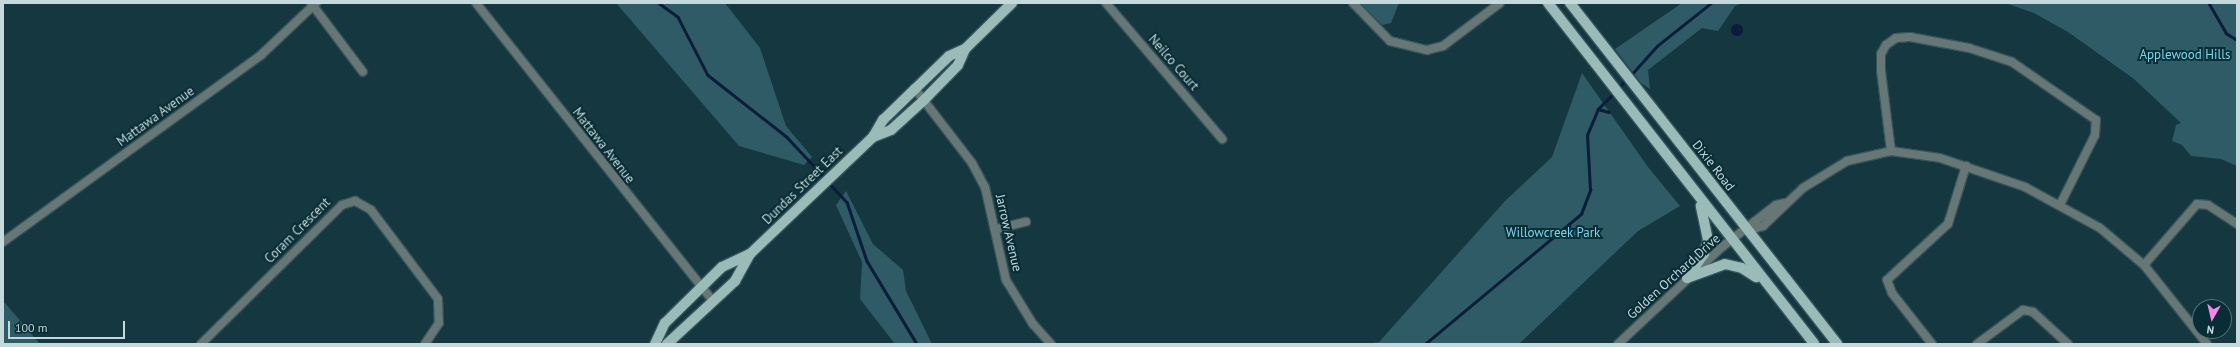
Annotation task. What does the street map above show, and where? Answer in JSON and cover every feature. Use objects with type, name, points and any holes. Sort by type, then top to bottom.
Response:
[{"type":"main road","name":"Dundas Street East","points":[[873,137],[891,130],[923,100],[958,65],[966,49],[1012,3]]},
{"type":"main road","points":[[1548,3],[1699,200],[1814,344]]},
{"type":"main road","name":"Dixie Road","points":[[1570,3],[1637,92],[1837,344]]},
{"type":"main road","name":"Dundas Street East","points":[[667,344],[735,281],[750,254],[873,137],[883,120],[915,88],[949,56],[966,49]]},
{"type":"main road","points":[[1687,278],[1704,254],[1708,240],[1699,200]]},
{"type":"main road","name":"Dundas Street East","points":[[655,344],[665,323],[722,267],[750,254]]},
{"type":"main road","points":[[1687,278],[1725,264],[1742,268],[1764,282]]},
{"type":"street","name":"Mattawa Avenue","points":[[476,3],[701,288],[714,302]]},
{"type":"street","name":"Neilco Court","points":[[1106,3],[1222,139]]},
{"type":"street","points":[[1353,3],[1390,41],[1406,48],[1428,50],[1443,46],[1500,3]]},
{"type":"street","name":"Mattawa Avenue","points":[[3,242],[261,56],[313,4]]},
{"type":"street","points":[[313,4],[363,72]]},
{"type":"street","points":[[1891,151],[1881,71],[1881,54],[1886,45],[1896,38],[1910,37],[1969,48],[2012,62],[2096,120],[2096,135],[2060,205]]},
{"type":"street","name":"Jarrow Avenue","points":[[915,88],[977,171],[985,187],[997,229],[1006,280],[1033,324],[1051,344]]},
{"type":"street","name":"Golden Orchard Drive","points":[[1618,344],[1687,278],[1732,241],[1747,231],[1763,226],[1781,212],[1785,204],[1825,172],[1847,161],[1891,151],[1916,153],[1966,166],[2003,178],[2060,205],[2100,228],[2144,266],[2207,344]]},
{"type":"street","points":[[1932,344],[1892,293],[1887,280],[1948,224],[1966,166]]},
{"type":"street","name":"Coram Crescent","points":[[201,344],[342,205],[355,201],[371,210],[438,299],[439,323],[425,344]]},
{"type":"street","points":[[2144,266],[2197,204],[2208,205],[2237,224]]},
{"type":"street","points":[[997,229],[1026,222]]},
{"type":"street","points":[[1977,344],[2024,310],[2033,312],[2068,344]]},
{"type":"green space","points":[[616,3],[725,3],[760,48],[786,126],[812,157],[804,165],[739,146]]},
{"type":"green space","points":[[1360,3],[1399,3],[1391,23],[1382,25]]},
{"type":"green space","points":[[1682,3],[1743,3],[1735,6],[1718,31],[1702,28],[1648,70],[1650,89],[1641,83],[1615,49]]},
{"type":"green space","name":"Applewood Hills","points":[[2005,3],[2237,3],[2237,166],[2221,159],[2191,156],[2182,145],[2172,141],[2176,125],[2181,123],[2134,79],[2068,32],[2034,13]]},
{"type":"green space","name":"Willowcreek Park","points":[[1582,73],[1648,167],[1680,206],[1638,231],[1519,344],[1366,344],[1379,342],[1505,201],[1552,157]]},
{"type":"green space","points":[[846,191],[873,244],[903,270],[906,291],[932,344],[895,344],[860,299],[862,262],[836,205]]},
{"type":"green space","points":[[3,302],[6,304],[40,344],[3,344]]},
{"type":"shaded area","points":[[1737,24],[1741,26],[1743,30],[1741,34],[1737,36],[1733,34],[1731,30],[1733,26]]},
{"type":"waterway","points":[[659,3],[678,17],[708,75],[787,137],[826,179]]},
{"type":"waterway","points":[[1630,76],[1657,46],[1711,3]]},
{"type":"waterway","points":[[2209,3],[2226,33],[2237,40]]},
{"type":"waterway","points":[[1617,89],[1626,80]]},
{"type":"waterway","points":[[1425,344],[1581,214],[1590,190],[1587,135],[1598,109],[1614,93]]},
{"type":"waterway","points":[[1598,109],[1609,112]]},
{"type":"waterway","points":[[829,183],[847,202],[867,261],[917,344]]}]
